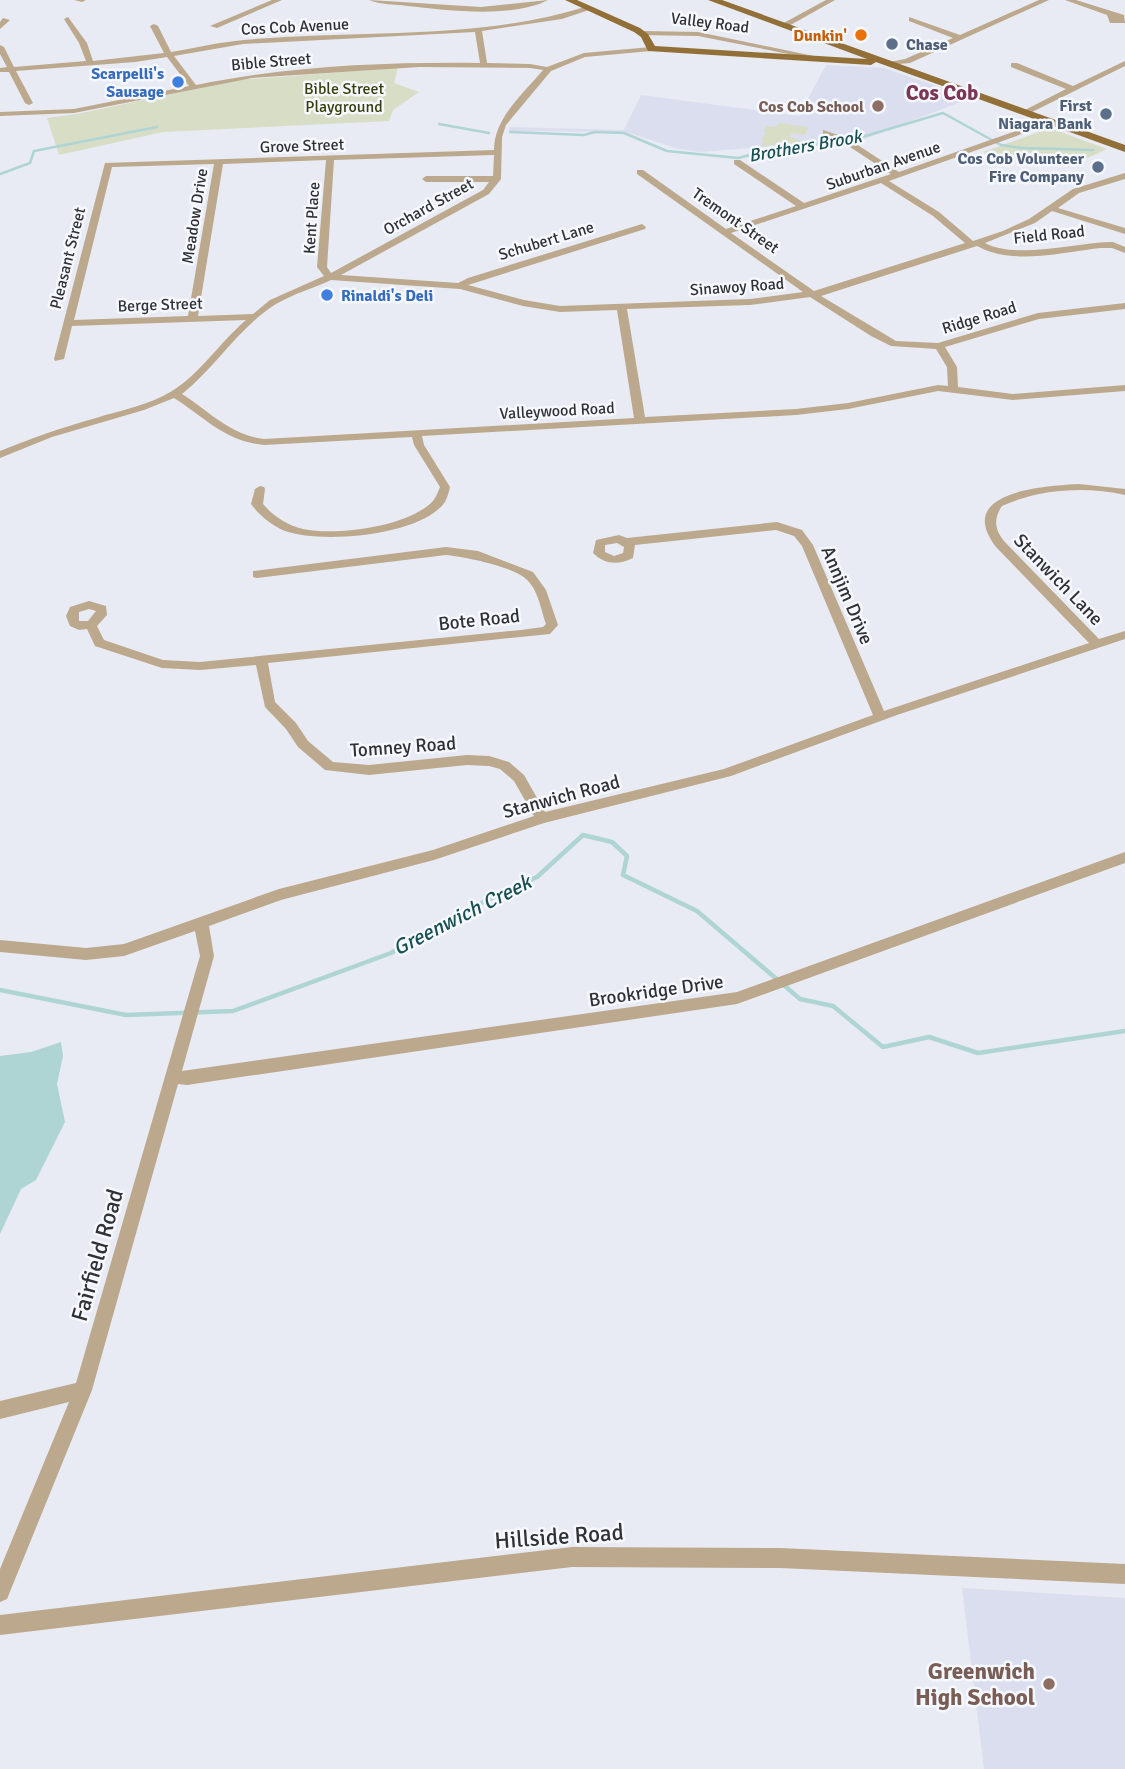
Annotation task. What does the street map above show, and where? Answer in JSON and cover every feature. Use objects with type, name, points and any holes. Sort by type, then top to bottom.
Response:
[{"type":"main road","name":"Valley Road","points":[[570,0],[642,33],[651,49]]},
{"type":"main road","points":[[713,0],[1125,149]]},
{"type":"main road","name":"Orchard Street","points":[[651,49],[771,52],[830,60],[888,63]]},
{"type":"street","points":[[215,26],[278,0]]},
{"type":"street","points":[[373,0],[492,9],[544,0]]},
{"type":"street","points":[[783,25],[831,0]]},
{"type":"street","points":[[888,63],[907,61],[1045,0]]},
{"type":"street","points":[[1069,0],[1110,15]]},
{"type":"street","points":[[1019,4],[1029,7]]},
{"type":"street","name":"Cos Cob Avenue","points":[[0,70],[170,54],[256,41],[478,29],[562,17],[591,8]]},
{"type":"street","points":[[68,19],[83,43],[90,63]]},
{"type":"street","points":[[912,19],[961,38]]},
{"type":"street","points":[[0,27],[6,20]]},
{"type":"street","points":[[154,26],[193,86]]},
{"type":"street","points":[[478,29],[484,66]]},
{"type":"street","name":"Valley Road","points":[[642,33],[698,34],[771,52]]},
{"type":"street","points":[[0,47],[29,103]]},
{"type":"street","name":"Orchard Street","points":[[0,456],[48,435],[140,408],[175,394],[194,379],[254,317],[281,297],[330,277],[477,199],[490,189],[496,179],[499,133],[503,122],[548,69],[584,55],[651,49]]},
{"type":"street","points":[[1025,112],[1125,63]]},
{"type":"street","points":[[1014,65],[1074,89]]},
{"type":"street","name":"Bible Street","points":[[0,114],[74,111],[243,77],[332,70],[484,66],[548,69]]},
{"type":"street","name":"Suburban Avenue","points":[[725,232],[1050,121]]},
{"type":"street","points":[[826,132],[846,141],[898,175]]},
{"type":"street","name":"Grove Street","points":[[108,165],[498,152]]},
{"type":"street","name":"Kent Place","points":[[330,158],[322,267],[330,277]]},
{"type":"street","name":"Meadow Drive","points":[[193,318],[219,161]]},
{"type":"street","points":[[737,162],[802,206]]},
{"type":"street","name":"Pleasant Street","points":[[59,359],[108,165]]},
{"type":"street","name":"Tremont Street","points":[[640,172],[813,294]]},
{"type":"street","name":"Sinawoy Road","points":[[330,277],[460,286],[542,307],[622,308],[764,301],[813,294],[975,244],[1026,224],[1082,188],[1125,176]]},
{"type":"street","points":[[426,179],[496,179]]},
{"type":"street","points":[[882,180],[936,214],[975,244]]},
{"type":"street","points":[[1050,208],[1125,231]]},
{"type":"street","name":"Schubert Lane","points":[[460,286],[471,280],[642,227]]},
{"type":"street","name":"Field Road","points":[[975,244],[1004,254],[1101,245],[1113,245],[1125,250]]},
{"type":"street","name":"Ridge Road","points":[[813,294],[888,341],[905,347],[939,346],[1038,316],[1125,306]]},
{"type":"street","points":[[622,308],[640,421]]},
{"type":"street","name":"Berge Street","points":[[67,323],[254,317]]},
{"type":"street","points":[[939,346],[952,367],[953,388]]},
{"type":"street","name":"Valleywood Road","points":[[175,394],[222,430],[253,441],[824,410],[914,391],[953,388],[1013,397],[1125,388]]},
{"type":"street","points":[[260,489],[257,504],[265,516],[305,533],[348,533],[405,522],[435,506],[445,494],[445,487],[419,445],[416,433]]},
{"type":"street","name":"Stanwich Lane","points":[[1098,645],[991,534],[989,520],[998,504],[1023,495],[1097,487],[1125,492]]},
{"type":"street","name":"Annjim Drive","points":[[627,542],[777,526],[797,533],[807,545],[880,717]]},
{"type":"street","name":"Bote Road","points":[[91,625],[99,643],[162,664],[200,667],[521,634],[546,631],[552,625],[540,590],[529,575],[478,555],[446,551],[257,574]]},
{"type":"street","name":"Stanwich Road","points":[[0,946],[105,953],[135,947],[279,895],[434,855],[542,818],[726,773],[880,717],[1125,635]]},
{"type":"street","name":"Tomney Road","points":[[261,661],[269,704],[291,726],[303,744],[330,767],[369,770],[467,760],[489,761],[504,765],[519,778],[542,818]]},
{"type":"street","name":"Brookridge Drive","points":[[171,1077],[187,1078],[303,1062],[728,999],[771,987],[1125,857]]},
{"type":"street","name":"Fairfield Road","points":[[0,1592],[83,1391],[208,950],[201,923]]},
{"type":"street","points":[[0,1410],[83,1391]]},
{"type":"street","name":"Hillside Road","points":[[0,1625],[572,1557],[660,1555],[799,1559],[1125,1574]]},
{"type":"shaded area","name":"Cos Cob School","points":[[826,65],[884,68],[971,98],[857,142],[790,148],[789,145],[700,152],[679,149],[626,132],[509,131],[510,127],[624,130],[641,95],[799,116]]},
{"type":"shaded area","points":[[61,1042],[63,1056],[57,1084],[65,1122],[36,1180],[21,1189],[0,1234],[0,1056],[31,1052]]},
{"type":"shaded area","name":"Greenwich High School","points":[[962,1588],[1125,1598],[1125,1769],[984,1769]]},
{"type":"green space","name":"Bible Street Playground","points":[[398,68],[394,83],[419,92],[393,110],[389,121],[163,132],[59,155],[47,118],[237,80]]},
{"type":"green space","points":[[779,123],[809,127],[805,135],[792,133],[790,137],[804,142],[761,146],[766,126],[776,127]]},
{"type":"green space","points":[[1050,128],[1107,149],[1068,167],[1035,151],[1004,163],[983,152]]},
{"type":"waterway","name":"Brothers Brook","points":[[510,132],[584,135],[595,132],[624,133],[667,151],[738,158],[778,148],[852,140],[943,113],[1001,145],[1093,150]]},
{"type":"waterway","name":"Brothers Brook","points":[[439,124],[489,133]]},
{"type":"waterway","name":"Brothers Brook","points":[[0,174],[30,163],[34,151],[157,127]]},
{"type":"waterway","name":"Greenwich Creek","points":[[0,990],[126,1015],[233,1011],[391,953],[445,920],[537,877],[583,835],[612,842],[627,856],[623,875],[697,911],[800,999],[833,1006],[883,1047],[929,1037],[978,1053],[1125,1031]]},
{"type":"place","name":"Dunkin'","points":[[861,35]]},
{"type":"place","name":"Chase","points":[[892,44]]},
{"type":"place","name":"Scarpelli's Sausage","points":[[178,82]]},
{"type":"place","name":"Cos Cob School","points":[[878,106]]},
{"type":"place","name":"First Niagara Bank","points":[[1106,114]]},
{"type":"place","name":"Cos Cob Volunteer Fire Company","points":[[1098,167]]},
{"type":"place","name":"Rinaldi's Deli","points":[[327,295]]},
{"type":"place","name":"Greenwich High School","points":[[1049,1684]]},
{"type":"district","name":"Cos Cob","points":[[942,93]]}]
